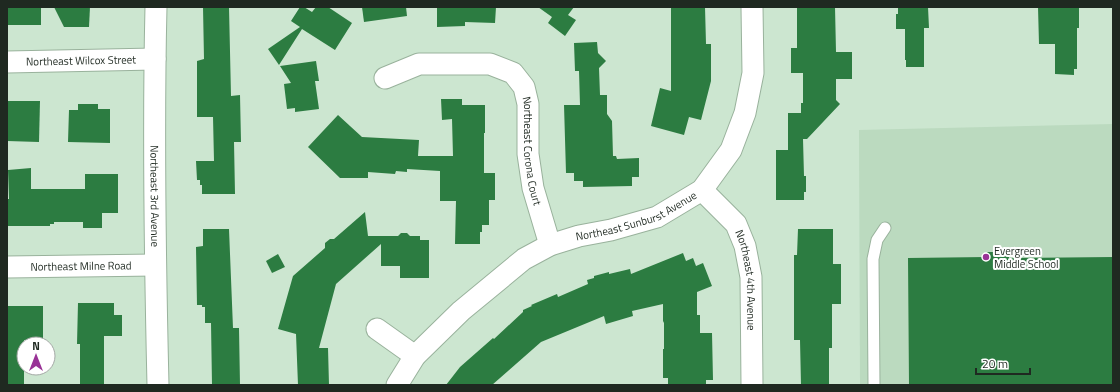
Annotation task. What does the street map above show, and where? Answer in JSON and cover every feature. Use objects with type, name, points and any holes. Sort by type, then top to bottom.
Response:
[{"type":"street","name":"Northeast 3rd Avenue","points":[[156,7],[156,265],[158,385]]},
{"type":"street","name":"Northeast Sunburst Avenue","points":[[397,385],[416,356],[467,306],[524,259],[550,244],[657,218],[702,190],[731,150],[745,113],[753,73],[752,7]]},
{"type":"street","name":"Northeast Wilcox Street","points":[[7,62],[155,59]]},
{"type":"street","name":"Northeast Corona Court","points":[[385,78],[419,64],[490,64],[514,73],[524,87],[528,104],[528,154],[533,188],[550,244]]},
{"type":"street","name":"Northeast 4th Avenue","points":[[702,190],[736,224],[745,246],[751,277],[752,385]]},
{"type":"street","name":"Northeast Milne Road","points":[[7,267],[156,265]]},
{"type":"street","points":[[377,329],[416,356]]},
{"type":"lane","points":[[874,385],[873,259],[877,240],[885,228]]},
{"type":"shaded area","name":"Evergreen Middle School","points":[[1113,124],[1113,385],[860,385],[859,130]]},
{"type":"building","points":[[7,7],[41,7],[41,25],[7,25]]},
{"type":"building","points":[[54,7],[90,7],[89,27],[64,27]]},
{"type":"building","points":[[203,7],[229,7],[231,96],[240,95],[241,142],[234,142],[235,194],[202,194],[202,185],[200,185],[200,180],[197,180],[196,161],[214,161],[213,117],[197,117],[197,61],[204,59]]},
{"type":"building","points":[[300,7],[304,7],[312,12],[316,7],[328,7],[352,23],[335,50],[302,29],[279,65],[268,49],[300,27],[291,21]]},
{"type":"building","points":[[362,7],[406,7],[407,16],[364,22]]},
{"type":"building","points":[[437,7],[496,7],[495,23],[465,22],[465,26],[437,27]]},
{"type":"building","points":[[538,7],[574,7],[568,15],[576,20],[565,36],[548,23],[552,17]]},
{"type":"building","points":[[671,7],[705,7],[706,44],[711,44],[711,81],[701,120],[689,117],[684,135],[651,126],[660,88],[671,91]]},
{"type":"building","points":[[797,7],[835,7],[836,52],[852,52],[852,79],[836,79],[836,100],[840,104],[807,139],[803,139],[804,176],[806,176],[806,192],[804,192],[804,200],[776,200],[776,150],[788,150],[788,113],[801,113],[801,103],[803,103],[803,73],[791,73],[791,48],[797,48]]},
{"type":"building","points":[[898,7],[928,7],[929,28],[924,28],[924,67],[906,67],[905,29],[896,29],[896,14],[898,14]]},
{"type":"building","points":[[1038,7],[1079,7],[1079,28],[1077,28],[1077,69],[1074,69],[1074,75],[1055,74],[1055,44],[1039,44]]},
{"type":"building","points":[[597,42],[598,53],[606,61],[599,68],[600,95],[607,95],[607,114],[612,121],[613,156],[616,156],[617,159],[639,158],[639,177],[632,177],[632,186],[583,187],[583,181],[574,181],[574,173],[566,173],[564,105],[580,105],[579,71],[575,71],[574,43]]},
{"type":"building","points":[[316,61],[319,81],[315,81],[319,109],[295,112],[295,108],[287,109],[284,84],[291,83],[280,66]]},
{"type":"building","points":[[441,99],[462,99],[462,105],[485,105],[484,173],[495,173],[495,200],[489,200],[489,225],[482,225],[482,232],[480,232],[480,244],[455,244],[456,201],[440,201],[440,171],[407,169],[407,172],[396,171],[395,174],[368,172],[368,178],[340,178],[308,147],[338,115],[362,137],[419,140],[418,156],[453,156],[452,119],[442,120]]},
{"type":"building","points":[[7,101],[40,101],[39,142],[7,141]]},
{"type":"building","points":[[78,104],[98,104],[98,109],[110,109],[110,143],[68,142],[69,110],[78,110]]},
{"type":"building","points":[[31,168],[31,189],[85,189],[85,174],[118,174],[118,213],[102,213],[102,228],[83,228],[83,222],[54,222],[54,224],[50,224],[50,226],[7,226],[7,199],[9,199],[8,170]]},
{"type":"building","points":[[365,212],[368,236],[398,236],[401,233],[407,233],[410,236],[420,236],[420,240],[429,240],[429,278],[400,278],[400,266],[381,266],[381,244],[336,284],[319,348],[328,348],[329,385],[298,385],[296,334],[278,329],[293,276],[325,248],[325,243],[330,239],[334,239]]},
{"type":"building","points":[[203,229],[229,229],[233,328],[239,328],[240,385],[212,385],[211,323],[205,323],[205,307],[202,307],[202,305],[197,305],[196,247],[203,246]]},
{"type":"building","points":[[798,229],[833,229],[833,264],[841,264],[841,304],[832,304],[832,348],[829,348],[829,385],[801,385],[800,340],[794,340],[794,255],[797,255]]},
{"type":"building","points":[[987,252],[1009,252],[1009,258],[1113,257],[1113,385],[909,385],[908,258],[987,257]]},
{"type":"building","points":[[683,253],[686,261],[693,258],[696,266],[703,263],[712,286],[697,292],[697,315],[700,315],[700,333],[712,333],[713,380],[706,380],[706,385],[668,385],[668,378],[663,378],[663,304],[632,311],[633,316],[606,324],[604,316],[541,342],[492,385],[446,385],[460,367],[493,338],[494,339],[523,312],[523,310],[532,306],[531,305],[557,294],[558,297],[588,284],[587,280],[594,278],[594,276],[630,269],[631,274]]},
{"type":"building","points":[[278,254],[285,267],[272,273],[266,261]]},
{"type":"building","points":[[78,303],[114,303],[114,315],[122,315],[122,336],[104,336],[104,385],[80,385],[80,344],[77,344]]},
{"type":"building","points":[[7,306],[43,306],[43,336],[16,336],[16,376],[24,376],[24,385],[7,385]]},
{"type":"place","name":"Evergreen Middle School","points":[[986,257]]}]
